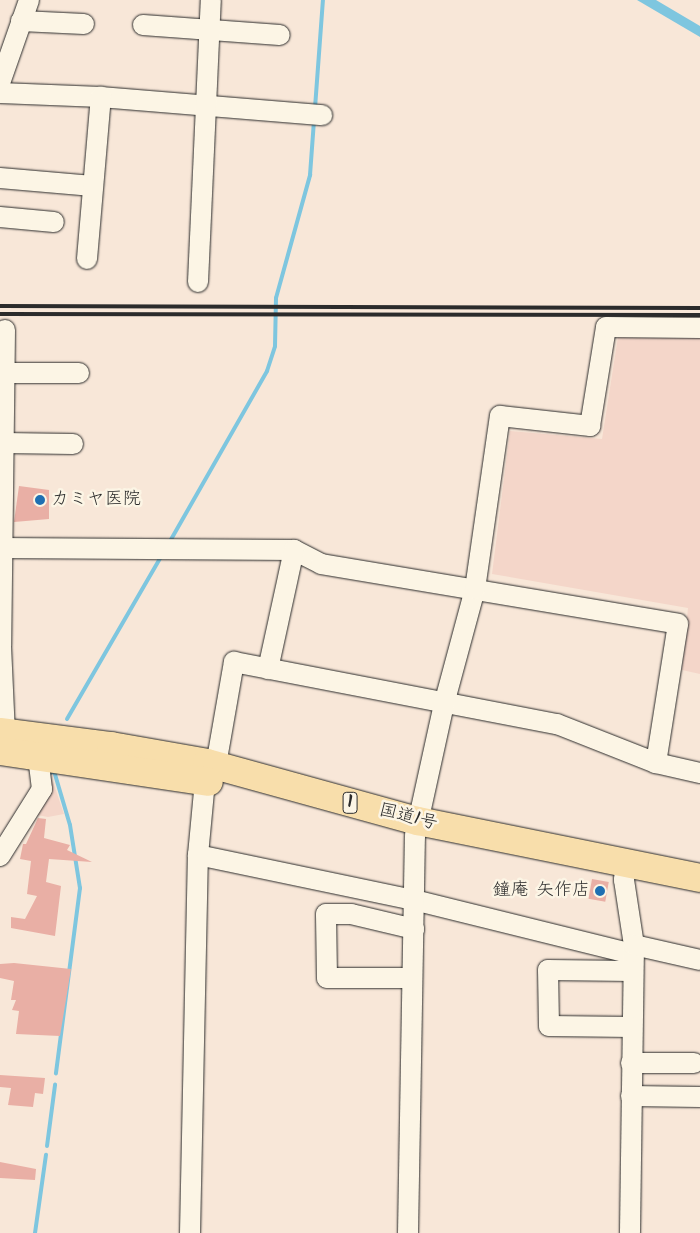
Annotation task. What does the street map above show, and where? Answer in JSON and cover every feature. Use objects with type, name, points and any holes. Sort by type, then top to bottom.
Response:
[{"type":"highway","name":"国道1号","points":[[2,739],[38,757],[209,769]]},
{"type":"highway","name":"国道1号","points":[[2,739],[111,746],[209,769],[417,829],[625,870],[700,878]]},
{"type":"highway","name":"国道1号","points":[[625,870],[700,897]]},
{"type":"street","points":[[0,83],[28,0]]},
{"type":"street","points":[[198,282],[211,0]]},
{"type":"street","points":[[21,22],[84,24]]},
{"type":"street","points":[[143,25],[209,32],[280,35]]},
{"type":"street","points":[[0,92],[101,97],[206,108],[322,115]]},
{"type":"street","points":[[87,259],[101,97]]},
{"type":"street","points":[[0,178],[93,186]]},
{"type":"street","points":[[0,217],[54,222]]},
{"type":"street","points":[[408,1233],[410,978],[414,929],[417,829],[444,704],[474,588],[500,416],[590,426],[606,328],[700,328]]},
{"type":"street","points":[[2,739],[3,338]]},
{"type":"street","points":[[2,373],[79,373]]},
{"type":"street","points":[[2,447],[73,444]]},
{"type":"street","points":[[2,548],[294,550],[321,564],[474,588],[678,624],[656,763]]},
{"type":"street","points":[[268,669],[294,550]]},
{"type":"street","points":[[190,1233],[198,855],[209,769],[234,662],[444,704],[557,724],[656,763],[700,773]]},
{"type":"street","points":[[0,856],[42,789],[38,757]]},
{"type":"street","points":[[198,855],[414,900],[633,957]]},
{"type":"street","points":[[625,870],[633,957],[630,1233]]},
{"type":"street","points":[[410,978],[327,978],[326,914],[351,914],[414,929]]},
{"type":"street","points":[[632,1027],[549,1026],[548,970],[633,957],[700,960]]},
{"type":"street","points":[[631,1062],[694,1063]]},
{"type":"street","points":[[631,1096],[700,1097]]},
{"type":"shaded area","points":[[618,337],[700,338],[700,674],[682,670],[688,608],[492,574],[510,431],[602,439]]},
{"type":"shaded area","points":[[51,776],[64,814],[48,817],[32,814],[46,779]]},
{"type":"water","points":[[637,0],[656,0],[700,26],[700,37]]},
{"type":"building","points":[[19,486],[49,490],[49,519],[14,522]]},
{"type":"building","points":[[38,818],[46,819],[44,838],[70,845],[67,850],[92,862],[49,859],[46,882],[61,886],[55,936],[11,928],[11,917],[25,919],[37,896],[27,894],[31,861],[20,859],[23,844],[26,844]]},
{"type":"building","name":"鐘庵 矢作店","points":[[592,879],[609,882],[605,902],[589,899]]},
{"type":"building","points":[[14,963],[71,969],[60,1036],[16,1034],[19,1011],[12,1010],[16,1000],[11,1000],[14,981],[0,978],[0,964]]},
{"type":"building","points":[[0,1075],[45,1078],[43,1094],[35,1093],[33,1107],[8,1105],[11,1088],[0,1087]]},
{"type":"building","points":[[0,1162],[36,1169],[35,1180],[0,1178]]},
{"type":"waterway","points":[[315,108],[323,0]]},
{"type":"waterway","points":[[169,543],[267,371],[275,346],[276,298],[310,175],[314,120]]},
{"type":"waterway","points":[[67,719],[162,555]]},
{"type":"waterway","points":[[47,775],[54,771],[70,825],[80,888],[56,1073]]},
{"type":"waterway","points":[[47,1146],[55,1085]]},
{"type":"waterway","points":[[35,1233],[46,1155]]},
{"type":"railway","points":[[0,306],[700,308]]},
{"type":"railway","points":[[0,314],[700,315]]},
{"type":"place","name":"カミヤ医院","points":[[40,500]]},
{"type":"place","name":"鐘庵 矢作店","points":[[600,891]]}]
